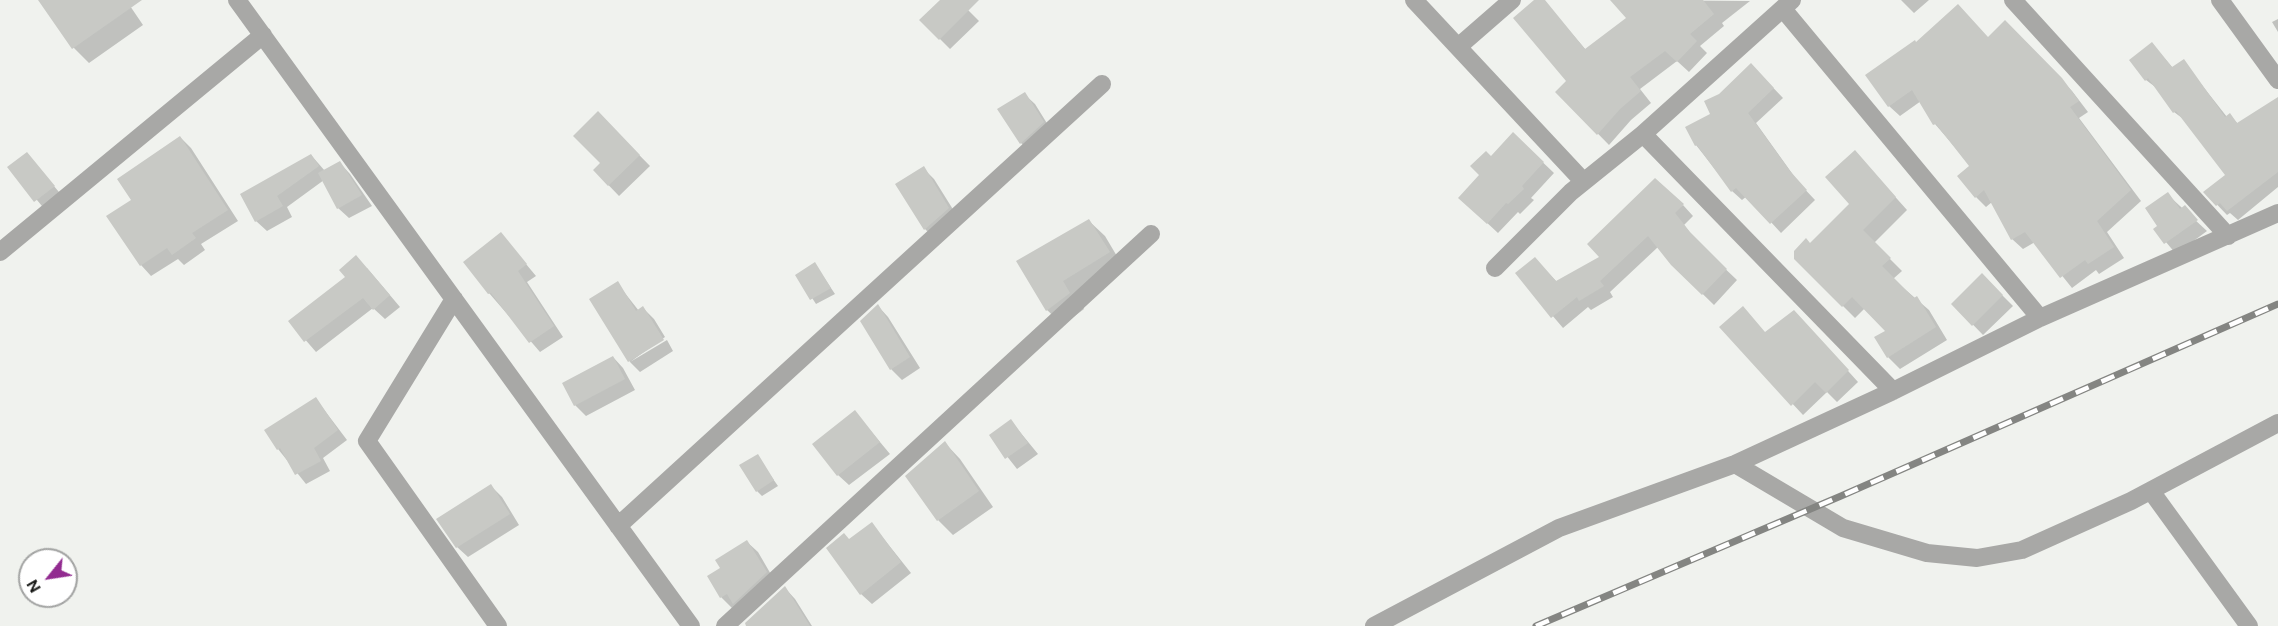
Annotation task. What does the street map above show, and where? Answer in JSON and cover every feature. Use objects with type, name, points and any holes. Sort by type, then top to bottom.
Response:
[{"type":"street","points":[[237,0],[691,626]]},
{"type":"street","points":[[1414,0],[1583,181]]},
{"type":"street","points":[[1458,48],[1512,0]]},
{"type":"street","points":[[2013,0],[2228,236]]},
{"type":"street","points":[[2220,0],[2278,80]]},
{"type":"street","points":[[1495,268],[1583,181],[1643,134],[1787,5],[2040,318]]},
{"type":"street","points":[[0,252],[263,35]]},
{"type":"street","points":[[618,526],[1102,84]]},
{"type":"street","points":[[1643,134],[1893,391]]},
{"type":"street","points":[[1374,626],[1559,528],[1735,464],[1893,391],[2040,318],[2278,213]]},
{"type":"street","points":[[725,626],[1151,234]]},
{"type":"street","points":[[454,299],[368,441],[498,626]]},
{"type":"street","points":[[1735,464],[1843,528],[1927,553],[1977,558],[2022,550],[2151,491],[2278,423]]},
{"type":"street","points":[[2151,491],[2249,626]]},
{"type":"building","points":[[38,0],[142,0],[72,49]]},
{"type":"building","points":[[940,0],[979,0],[939,40],[919,20]]},
{"type":"building","points":[[1534,0],[1545,0],[1585,49],[1626,18],[1610,0],[1703,0],[1714,14],[1690,34],[1697,41],[1677,62],[1665,51],[1630,77],[1641,91],[1620,109],[1597,135],[1555,92],[1566,81],[1513,18]]},
{"type":"building","points":[[1958,4],[1988,37],[2005,20],[2062,78],[2079,101],[2070,107],[2131,190],[2097,221],[2114,247],[2088,264],[2085,260],[2060,278],[2025,232],[2011,240],[1984,190],[1975,198],[1957,176],[1969,166],[1936,124],[1933,125],[1912,90],[1888,107],[1865,75],[1915,40],[1916,42]]},
{"type":"building","points":[[2152,42],[2172,67],[2184,59],[2225,117],[2230,113],[2237,123],[2278,97],[2278,172],[2227,211],[2220,203],[2216,206],[2203,192],[2225,175],[2176,111],[2173,113],[2148,78],[2145,81],[2129,60]]},
{"type":"building","points":[[1751,63],[1774,88],[1748,113],[1790,171],[1807,190],[1770,224],[1736,188],[1731,192],[1697,145],[1695,146],[1685,127],[1710,114],[1704,101],[1719,94]]},
{"type":"building","points":[[1025,92],[1044,122],[1020,144],[997,109]]},
{"type":"building","points":[[598,111],[640,155],[608,186],[593,170],[600,163],[573,136]]},
{"type":"building","points":[[1513,132],[1544,162],[1522,186],[1524,189],[1508,204],[1506,203],[1487,224],[1458,198],[1479,175],[1470,166],[1486,151],[1491,156]]},
{"type":"building","points":[[180,136],[228,210],[192,233],[196,238],[172,255],[167,248],[140,266],[106,216],[131,200],[117,179]]},
{"type":"building","points":[[1855,150],[1896,197],[1863,230],[1891,258],[1882,266],[1914,298],[1917,296],[1936,327],[1887,358],[1874,337],[1885,331],[1852,297],[1842,307],[1794,259],[1794,251],[1806,238],[1810,243],[1849,204],[1825,177]]},
{"type":"building","points":[[27,152],[55,186],[34,202],[7,167]]},
{"type":"building","points":[[311,154],[319,166],[277,196],[283,206],[255,222],[240,194]]},
{"type":"building","points":[[340,161],[362,195],[337,209],[318,173]]},
{"type":"building","points":[[924,166],[949,208],[924,230],[895,184]]},
{"type":"building","points":[[1655,178],[1684,204],[1675,213],[1690,232],[1727,269],[1702,295],[1671,265],[1648,236],[1600,281],[1604,286],[1579,301],[1577,297],[1551,318],[1515,273],[1535,257],[1556,281],[1599,257],[1587,244]]},
{"type":"building","points":[[2168,192],[2180,209],[2185,205],[2198,220],[2164,244],[2153,229],[2157,226],[2145,208]]},
{"type":"building","points":[[1089,219],[1110,252],[1063,281],[1070,293],[1046,311],[1016,261]]},
{"type":"building","points":[[501,232],[527,264],[518,271],[554,326],[529,343],[491,293],[488,294],[463,262]]},
{"type":"building","points":[[356,255],[390,295],[373,310],[363,298],[304,342],[288,321],[345,277],[339,270]]},
{"type":"building","points":[[815,262],[831,288],[810,300],[795,275]]},
{"type":"building","points":[[1982,273],[2003,295],[1972,326],[1951,304]]},
{"type":"building","points":[[618,281],[636,311],[643,306],[664,340],[628,362],[589,299]]},
{"type":"building","points":[[878,304],[910,357],[890,370],[860,321]]},
{"type":"building","points":[[1743,306],[1765,332],[1794,310],[1849,370],[1826,393],[1815,382],[1791,406],[1719,327]]},
{"type":"building","points":[[613,356],[625,379],[574,406],[562,383]]},
{"type":"building","points":[[316,397],[338,430],[314,448],[321,461],[295,475],[280,448],[277,450],[264,430]]},
{"type":"building","points":[[855,410],[880,442],[837,476],[812,444]]},
{"type":"building","points":[[1011,419],[1028,443],[1005,459],[989,435]]},
{"type":"building","points":[[945,441],[979,491],[937,521],[905,476]]},
{"type":"building","points":[[758,454],[774,480],[756,492],[739,465]]},
{"type":"building","points":[[491,484],[510,514],[456,548],[436,519]]},
{"type":"building","points":[[872,522],[901,562],[860,595],[826,548],[844,533],[849,539]]},
{"type":"building","points":[[747,540],[767,572],[733,604],[727,594],[720,598],[707,576],[720,568],[715,560]]},
{"type":"building","points":[[785,586],[810,626],[746,626],[745,623]]},
{"type":"railway","points":[[1536,626],[1841,496],[2278,304]]}]
